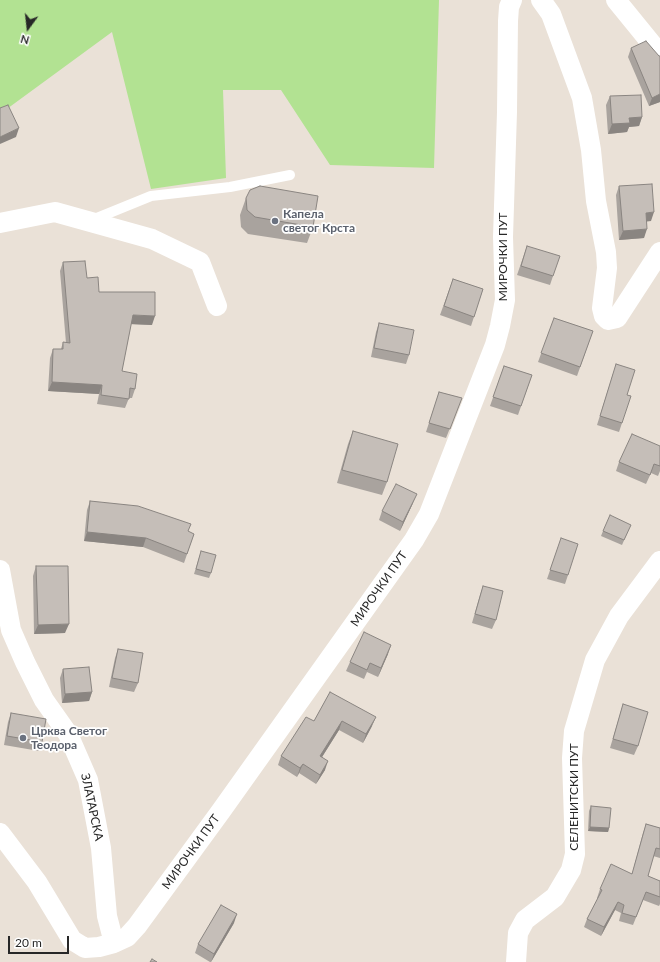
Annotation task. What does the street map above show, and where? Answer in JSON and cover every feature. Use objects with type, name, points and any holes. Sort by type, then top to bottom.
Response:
[{"type":"street","name":"МИРОЧКИ ПУТ","points":[[0,833],[37,882],[72,940],[85,948],[99,947],[114,943],[127,937],[146,914],[414,540],[429,514],[495,345],[505,300],[502,236],[507,112],[508,21],[509,7],[512,0]]},
{"type":"street","points":[[541,0],[551,14],[582,98],[591,150],[596,201],[606,252],[607,268],[602,300],[604,316],[608,320],[613,320],[620,313],[660,252]]},
{"type":"street","points":[[616,0],[660,54]]},
{"type":"street","points":[[0,223],[54,212],[152,239],[200,262],[217,306]]},
{"type":"street","name":"СЕЛЕНИТСКИ ПУТ","points":[[516,962],[518,934],[525,920],[556,898],[570,870],[575,854],[572,758],[574,731],[595,660],[619,616],[660,560]]},
{"type":"street","name":"ЗЛАТАРСКА","points":[[0,570],[11,630],[24,662],[44,700],[68,734],[88,780],[101,848],[107,916],[114,943]]},
{"type":"lane","points":[[89,221],[152,196],[230,187],[290,175]]},
{"type":"green space","points":[[0,0],[439,0],[434,168],[330,165],[281,90],[223,90],[226,178],[151,189],[112,32],[0,114]]},
{"type":"building","points":[[646,41],[660,56],[660,94],[652,98],[631,48]]},
{"type":"building","points":[[641,95],[642,117],[629,118],[630,123],[612,124],[610,96]]},
{"type":"building","points":[[8,105],[19,128],[0,137],[0,108]]},
{"type":"building","points":[[652,184],[654,212],[646,213],[647,229],[623,231],[619,186]]},
{"type":"building","points":[[260,186],[318,196],[313,227],[255,217],[247,210],[246,198],[250,190]]},
{"type":"building","points":[[527,246],[560,256],[553,276],[521,266]]},
{"type":"building","points":[[85,261],[87,278],[98,277],[99,292],[155,292],[155,316],[133,315],[122,371],[137,374],[135,389],[130,388],[129,399],[101,395],[102,385],[52,382],[53,349],[63,349],[63,342],[70,343],[63,262]]},
{"type":"building","points":[[453,279],[483,289],[474,317],[444,306]]},
{"type":"building","points":[[554,318],[593,331],[580,367],[541,353]]},
{"type":"building","points":[[379,323],[414,330],[409,355],[374,348]]},
{"type":"building","points":[[616,364],[635,370],[627,395],[631,396],[622,423],[600,416]]},
{"type":"building","points":[[504,366],[532,375],[521,406],[493,397]]},
{"type":"building","points":[[439,392],[462,398],[450,429],[429,423]]},
{"type":"building","points":[[353,431],[398,444],[387,482],[342,470]]},
{"type":"building","points":[[632,434],[660,446],[660,466],[654,464],[650,475],[619,462]]},
{"type":"building","points":[[396,484],[417,494],[403,522],[382,511]]},
{"type":"building","points":[[90,501],[138,506],[191,524],[188,531],[194,534],[187,554],[146,538],[87,532]]},
{"type":"building","points":[[610,515],[631,525],[624,540],[603,531]]},
{"type":"building","points":[[561,538],[578,544],[568,575],[550,570]]},
{"type":"building","points":[[201,551],[216,555],[211,573],[196,569]]},
{"type":"building","points":[[36,566],[68,566],[69,624],[38,625]]},
{"type":"building","points":[[483,586],[503,591],[496,620],[475,614]]},
{"type":"building","points":[[364,632],[391,645],[381,668],[370,663],[367,670],[350,662]]},
{"type":"building","points":[[118,649],[143,653],[138,683],[112,678]]},
{"type":"building","points":[[89,667],[92,692],[65,694],[63,669]]},
{"type":"building","points":[[330,692],[376,717],[366,734],[342,721],[320,756],[328,761],[320,775],[303,764],[300,768],[281,756],[306,717],[314,721]]},
{"type":"building","points":[[623,704],[648,712],[638,746],[613,739]]},
{"type":"building","points":[[11,713],[46,719],[42,742],[7,736]]},
{"type":"building","points":[[591,806],[611,808],[609,828],[590,827]]},
{"type":"building","points":[[646,824],[660,828],[660,849],[656,848],[648,876],[660,881],[660,897],[646,892],[636,917],[622,913],[624,905],[618,902],[604,927],[587,919],[602,890],[600,889],[611,864],[632,874]]},
{"type":"building","points":[[221,905],[237,914],[214,954],[198,944]]},
{"type":"building","points":[[152,959],[157,962],[150,962]]},
{"type":"place","name":"Капела светог Крста","points":[[275,221]]},
{"type":"place","name":"Црква Светог Теодора","points":[[23,738]]}]
